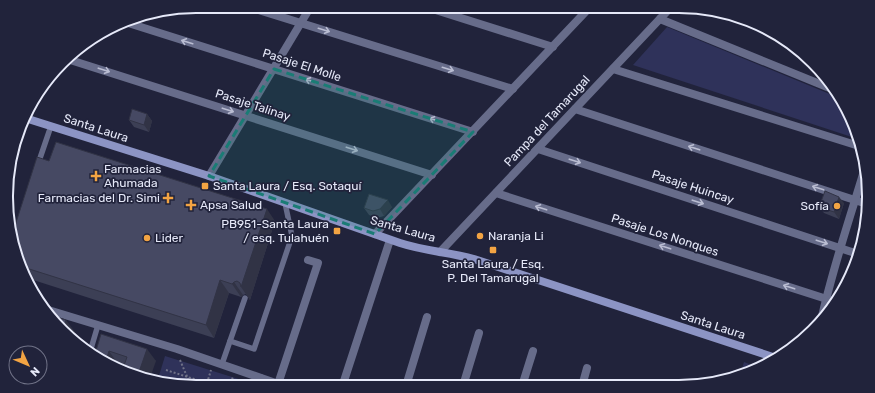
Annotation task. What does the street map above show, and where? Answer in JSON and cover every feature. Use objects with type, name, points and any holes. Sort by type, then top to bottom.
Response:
[{"type":"street","points":[[270,13],[513,89]]},
{"type":"street","points":[[209,176],[307,13]]},
{"type":"street","points":[[445,13],[553,47]]},
{"type":"street","points":[[375,234],[585,13]]},
{"type":"street","name":"Pampa del Tamarugal","points":[[440,252],[666,13]]},
{"type":"street","points":[[660,19],[826,87]]},
{"type":"street","name":"Pasaje El Molle","points":[[133,25],[473,132]]},
{"type":"street","name":"Pasaje Talinay","points":[[74,61],[432,175]]},
{"type":"street","points":[[613,69],[854,145]]},
{"type":"street","points":[[575,109],[862,202]]},
{"type":"street","name":"Santa Laura","points":[[30,120],[209,176],[415,248],[474,259],[769,356]]},
{"type":"street","name":"Pasaje Huincay","points":[[538,149],[853,252]]},
{"type":"street","points":[[824,308],[840,248],[861,180]]},
{"type":"street","name":"Pasaje Los Nonques","points":[[496,193],[830,300]]},
{"type":"street","points":[[344,380],[390,240]]},
{"type":"street","points":[[279,380],[318,263],[308,260]]},
{"type":"street","points":[[54,311],[177,349],[268,380]]},
{"type":"street","points":[[408,380],[427,317]]},
{"type":"street","points":[[466,380],[479,334]]},
{"type":"street","points":[[524,380],[533,351]]},
{"type":"street","points":[[584,380],[587,368]]},
{"type":"lane","points":[[36,170],[51,126]]},
{"type":"lane","points":[[230,341],[254,349],[292,236],[285,203]]},
{"type":"lane","points":[[222,364],[245,298]]},
{"type":"lane","points":[[92,347],[98,325]]},
{"type":"path","points":[[177,349],[188,380]]},
{"type":"path","points":[[166,370],[197,380]]},
{"type":"highlighted area","points":[[274,69],[473,132],[375,234],[209,176]]},
{"type":"shaded area","points":[[667,27],[831,94],[843,115],[852,137],[633,65]]},
{"type":"shaded area","points":[[165,356],[242,380],[184,380],[159,376]]},
{"type":"shaded area","points":[[744,362],[751,365],[749,366],[742,368]]},
{"type":"building","points":[[132,109],[147,114],[144,125],[129,120]]},
{"type":"building","name":"Lider","points":[[56,142],[267,209],[241,287],[240,283],[237,281],[232,284],[220,280],[206,325],[28,268],[19,244],[16,224],[37,157],[49,161]]},
{"type":"building","points":[[825,191],[839,197],[834,212],[819,207]]},
{"type":"building","points":[[369,194],[388,200],[380,209],[373,211],[364,208]]},
{"type":"building","points":[[60,318],[66,320],[65,324]]},
{"type":"building","points":[[101,334],[147,349],[140,371],[124,365],[127,357],[109,351],[107,356],[96,350]]},
{"type":"place","name":"Farmacias Ahumada","points":[[96,176]]},
{"type":"place","name":"Santa Laura / Esq. Sotaquí","points":[[205,186]]},
{"type":"place","name":"Farmacias del Dr. Simi","points":[[168,198]]},
{"type":"place","name":"Apsa Salud","points":[[191,205]]},
{"type":"place","name":"Sofía","points":[[837,206]]},
{"type":"place","name":"PB951-Santa Laura / esq. Tulahuén","points":[[337,231]]},
{"type":"place","name":"Naranja Li","points":[[480,236]]},
{"type":"place","name":"Lider","points":[[147,238]]},
{"type":"place","name":"Santa Laura / Esq. P. Del Tamarugal","points":[[493,250]]}]
